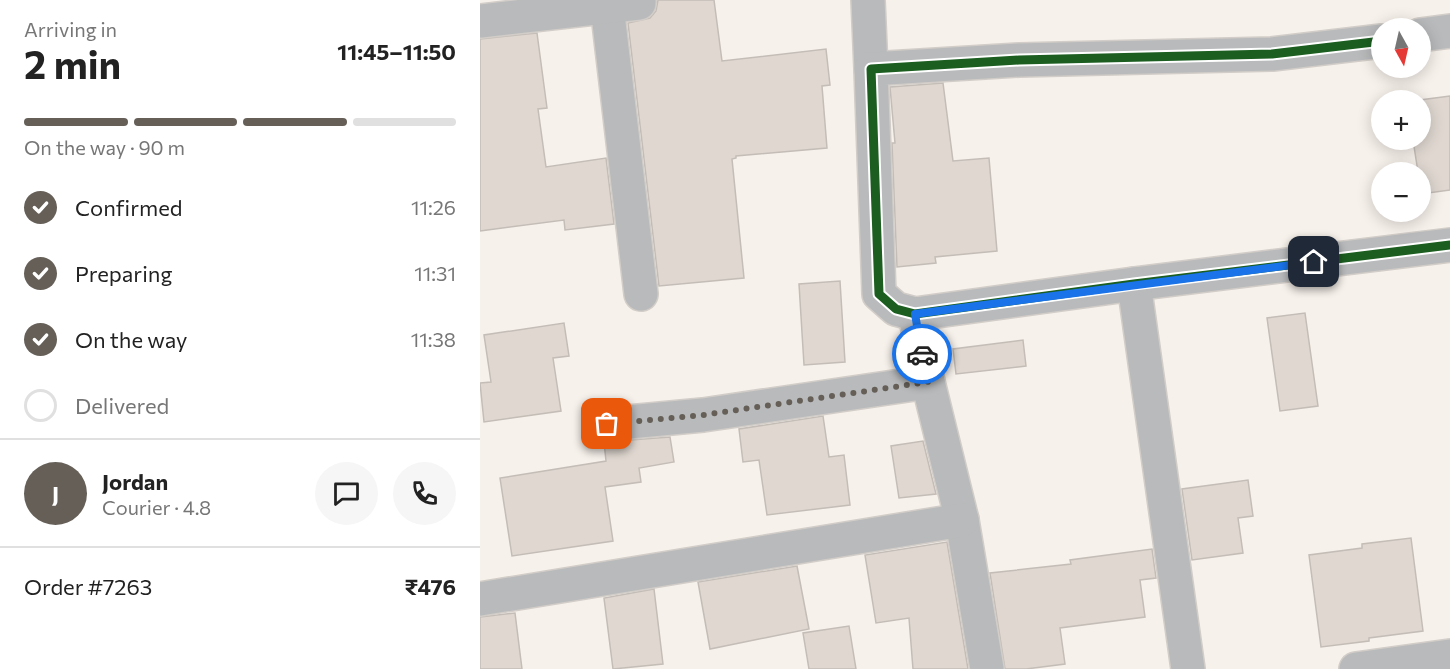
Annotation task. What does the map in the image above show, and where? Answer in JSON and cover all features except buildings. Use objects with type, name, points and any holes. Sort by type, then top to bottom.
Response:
[{"type":"street","points":[[480,21],[639,3],[639,0]]},
{"type":"street","points":[[867,0],[879,294],[896,309],[915,314],[1450,245]]},
{"type":"street","points":[[607,6],[641,294]]},
{"type":"street","points":[[1431,34],[1450,31]]},
{"type":"street","points":[[871,69],[1019,60],[1272,54],[1371,42]]},
{"type":"street","points":[[1134,284],[1188,669]]},
{"type":"street","points":[[915,314],[928,382],[962,520],[987,669]]},
{"type":"street","points":[[607,424],[703,415],[928,382]]},
{"type":"street","points":[[480,599],[962,520]]},
{"type":"street","points":[[1356,669],[1450,656]]},
{"type":"cycle path","points":[[1371,42],[1272,54],[1019,60],[871,69],[879,294],[896,309],[915,314],[1450,245]]},
{"type":"way so far","points":[[607,424],[703,415],[928,382],[922,354]]},
{"type":"route","points":[[922,354],[915,314],[1314,262]]}]
